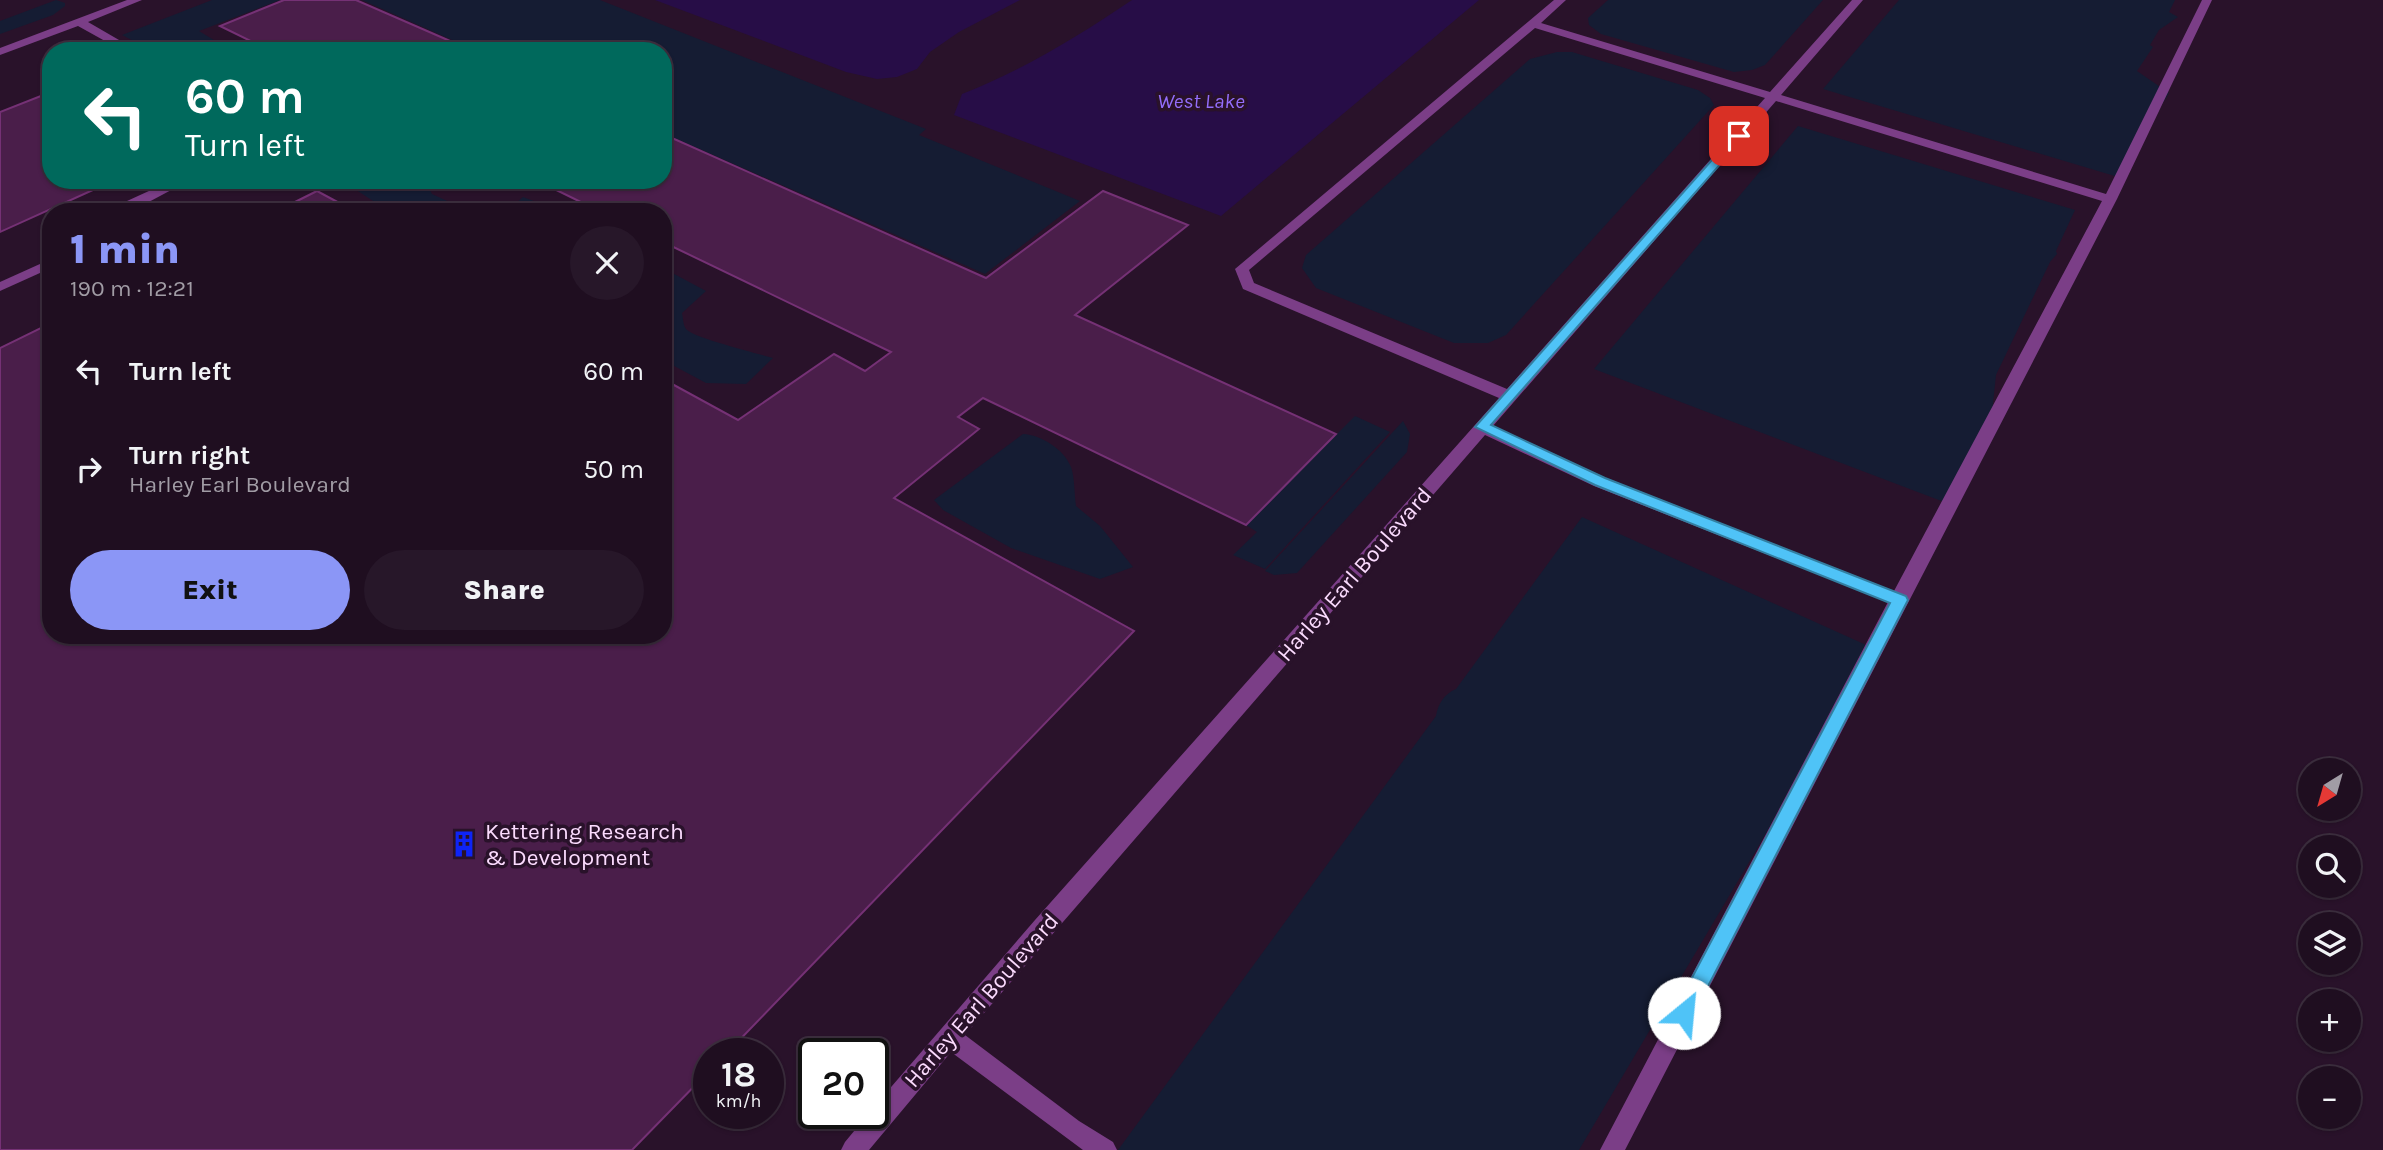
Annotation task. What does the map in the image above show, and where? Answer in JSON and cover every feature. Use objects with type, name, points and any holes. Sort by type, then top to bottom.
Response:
[{"type":"lane","points":[[0,51],[137,0]]},
{"type":"lane","points":[[1509,396],[1248,286],[1242,269],[1561,0]]},
{"type":"lane","name":"Harley Earl Boulevard","points":[[853,1150],[1509,396],[1858,0]]},
{"type":"lane","points":[[1612,1150],[2110,199],[2207,0]]},
{"type":"lane","points":[[79,22],[116,42]]},
{"type":"lane","points":[[1533,24],[2110,199]]},
{"type":"lane","points":[[134,203],[164,189]]},
{"type":"lane","points":[[0,286],[42,267]]},
{"type":"lane","points":[[1482,427],[1600,482],[1900,600]]},
{"type":"lane","points":[[949,1037],[1071,1129],[1105,1150]]},
{"type":"shaded area","points":[[56,0],[65,3],[65,6],[53,15],[0,34],[0,21]]},
{"type":"shaded area","points":[[212,0],[280,0],[199,31],[217,42],[136,42],[122,35]]},
{"type":"shaded area","points":[[362,0],[600,0],[926,129],[919,135],[1080,201],[985,274],[672,137],[672,42],[457,42]]},
{"type":"shaded area","points":[[1608,0],[1823,0],[1765,65],[1734,72],[1601,34],[1589,25],[1588,18]]},
{"type":"shaded area","points":[[1899,0],[2175,0],[2169,12],[2178,17],[2159,30],[2150,45],[2153,47],[2137,71],[2169,93],[2118,177],[1823,89]]},
{"type":"shaded area","points":[[1557,52],[1572,52],[1698,90],[1710,98],[1714,105],[1506,335],[1488,343],[1454,343],[1316,288],[1302,268],[1306,255],[1530,59]]},
{"type":"shaded area","points":[[1798,126],[2075,210],[2057,254],[2050,262],[1996,375],[1992,413],[1944,502],[1594,369]]},
{"type":"shaded area","points":[[355,189],[430,189],[432,194],[452,203],[376,203]]},
{"type":"shaded area","points":[[523,197],[539,203],[516,203]]},
{"type":"shaded area","points":[[672,273],[706,291],[682,313],[686,329],[712,341],[773,358],[746,384],[706,383],[672,365]]},
{"type":"shaded area","points":[[1355,416],[1390,432],[1265,569],[1233,555],[1257,532],[1246,525]]},
{"type":"shaded area","points":[[1403,421],[1410,434],[1407,452],[1297,573],[1274,575],[1265,571]]},
{"type":"shaded area","points":[[1023,434],[1044,440],[1068,460],[1076,506],[1100,526],[1133,567],[1100,579],[1011,548],[943,510],[934,500]]},
{"type":"shaded area","points":[[1582,517],[1875,649],[1579,1150],[1118,1150],[1436,716],[1442,700],[1456,689]]},
{"type":"water","points":[[655,0],[1020,0],[959,32],[930,52],[917,69],[897,77],[877,79],[846,72]]},
{"type":"water","name":"West Lake","points":[[1132,0],[1479,0],[1221,216],[954,115],[962,94],[1050,52]]},
{"type":"building","points":[[284,0],[356,0],[452,42],[253,42],[220,26]]},
{"type":"building","points":[[42,96],[42,189],[95,189],[64,203],[42,203],[42,213],[0,232],[0,112]]},
{"type":"building","name":"Kettering Research & Development","points":[[672,138],[986,278],[1103,191],[1188,225],[1075,315],[1336,434],[1246,525],[983,398],[958,417],[979,429],[894,498],[1134,631],[741,1038],[693,1038],[693,1087],[632,1150],[0,1150],[0,348],[42,327],[42,644],[672,644],[672,384],[738,420],[834,354],[865,371],[891,352],[672,246],[672,203],[583,203],[554,189],[672,189]]},
{"type":"building","points":[[317,191],[339,203],[293,203]]},
{"type":"place","name":"Kettering Research & Development","points":[[464,844]]},
{"type":"route","points":[[1684,1013],[1900,600],[1600,482],[1482,427],[1739,136]]}]
